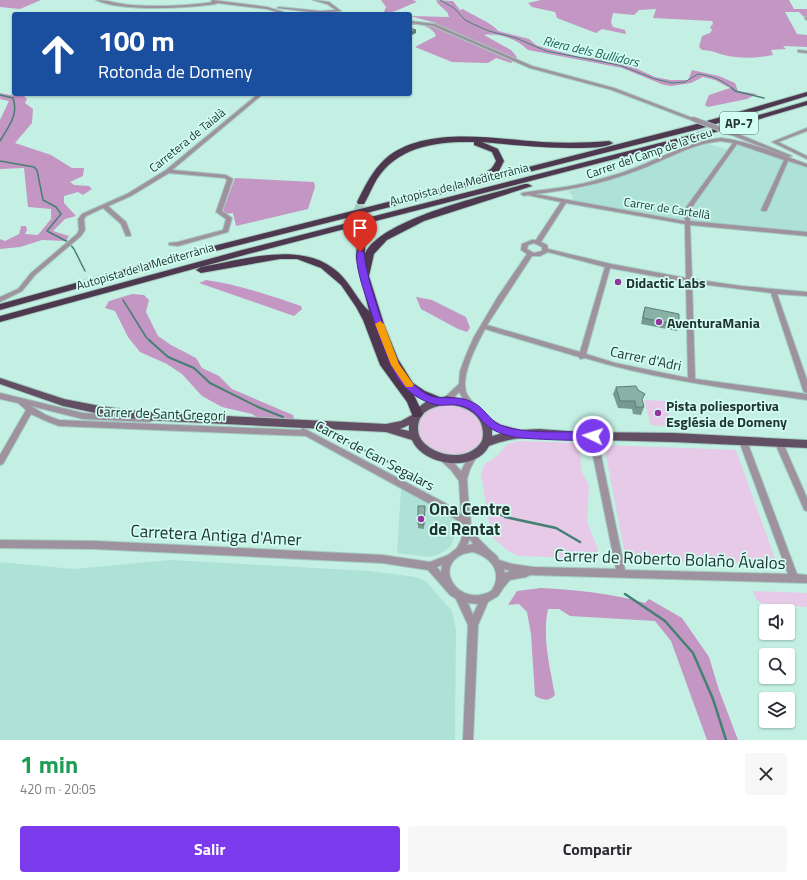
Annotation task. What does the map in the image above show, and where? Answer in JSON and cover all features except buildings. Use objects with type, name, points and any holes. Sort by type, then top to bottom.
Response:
[{"type":"highway","name":"Autopista de la Mediterrània","points":[[0,307],[169,260],[688,129],[807,94]]},
{"type":"highway","name":"Autopista de la Mediterrània","points":[[0,320],[241,252],[672,142],[807,103]]},
{"type":"highway","points":[[395,202],[490,174],[495,171],[500,164],[498,154],[486,146],[466,141],[438,143],[415,149],[400,156],[384,170],[375,181],[364,201],[374,174],[381,166],[398,153],[428,142],[472,139],[557,146],[597,145],[632,140],[668,131],[688,129]]},
{"type":"highway","points":[[364,276],[367,257],[372,248],[383,237],[397,229],[453,210],[672,142]]},
{"type":"highway","points":[[416,416],[413,402],[393,378],[384,364],[369,321],[356,266],[359,228],[361,260],[364,276],[395,365],[409,385],[425,397],[442,400]]},
{"type":"highway","points":[[85,295],[126,288],[227,264],[291,256],[310,259],[328,267],[343,280],[369,321]]},
{"type":"main road","name":"Carrer de Sant Gregori","points":[[0,381],[63,402],[100,410],[170,418],[386,428],[414,437]]},
{"type":"main road","points":[[486,442],[489,432],[487,422],[481,413],[471,405],[458,401],[442,400],[426,406],[416,416],[412,429],[414,437],[425,451],[443,459],[459,459],[474,454],[486,442],[520,434],[807,444]]},
{"type":"main road","name":"Carrer de Sant Gregori","points":[[386,428],[403,424],[416,416]]},
{"type":"main road","points":[[487,422],[498,428],[520,434]]},
{"type":"street","points":[[98,0],[105,3],[140,6],[216,3],[278,9],[328,12],[339,11],[328,3],[315,0]]},
{"type":"street","points":[[210,0],[216,3]]},
{"type":"street","points":[[263,2],[267,6],[284,12]]},
{"type":"street","points":[[412,22],[434,25],[527,66],[613,89],[731,133],[806,158]]},
{"type":"street","points":[[800,51],[807,52]]},
{"type":"street","name":"Carretera de Taialà","points":[[0,300],[20,290],[33,274],[79,235],[82,230],[80,220],[83,216],[129,195],[168,171],[259,96]]},
{"type":"street","points":[[806,158],[774,142],[807,129]]},
{"type":"street","name":"Carrer del Camp de la Creu","points":[[524,194],[572,188],[588,184],[632,171],[700,143],[720,139],[734,141]]},
{"type":"street","points":[[692,381],[687,210],[734,141],[807,166]]},
{"type":"street","points":[[764,210],[787,159]]},
{"type":"street","points":[[168,171],[226,177],[230,179],[219,212],[228,218],[226,231],[178,244],[171,244]]},
{"type":"street","name":"Carrer de Cartellà","points":[[524,194],[687,223],[807,234]]},
{"type":"street","points":[[538,242],[564,202]]},
{"type":"street","points":[[104,206],[124,223],[128,235]]},
{"type":"street","points":[[546,250],[540,255],[530,254],[524,250],[523,246],[527,242],[538,242],[545,246],[546,250],[608,266],[689,281],[807,294]]},
{"type":"street","points":[[471,405],[464,397],[462,385],[468,360],[483,326],[530,254]]},
{"type":"street","points":[[582,357],[608,266]]},
{"type":"street","points":[[773,291],[807,390]]},
{"type":"street","name":"Carrer d'Adri","points":[[483,326],[582,357],[692,381],[807,397]]},
{"type":"street","points":[[442,400],[462,385]]},
{"type":"street","name":"Carrer de Sant Gregori","points":[[0,396],[32,407],[51,421],[67,424],[306,433]]},
{"type":"street","points":[[0,462],[32,407]]},
{"type":"street","name":"Carrer de Sant Gregori","points":[[32,407],[98,418],[170,418]]},
{"type":"street","name":"Carrer de Can Segalars","points":[[290,424],[442,506],[468,525]]},
{"type":"street","points":[[593,436],[621,574]]},
{"type":"street","points":[[743,441],[794,579]]},
{"type":"street","points":[[779,443],[807,507]]},
{"type":"street","points":[[473,625],[460,597],[430,566],[449,558],[460,550],[465,541],[468,525],[463,480],[467,466],[474,454]]},
{"type":"street","points":[[443,459],[454,468],[463,480]]},
{"type":"street","points":[[460,597],[475,600],[485,599],[494,594],[499,586],[501,573],[497,563],[476,542],[468,525]]},
{"type":"street","name":"Carretera Antiga d'Amer","points":[[0,544],[95,545],[382,559],[430,566]]},
{"type":"street","points":[[460,550],[473,548],[486,552]]},
{"type":"street","points":[[448,586],[445,572],[449,558]]},
{"type":"street","name":"Carrer de Roberto Bolaño Ávalos","points":[[497,563],[512,568],[532,571],[807,579]]},
{"type":"street","name":"Carrer de Roberto Bolaño Ávalos","points":[[499,586],[508,576],[532,571]]},
{"type":"street","points":[[468,740],[473,625],[485,599]]},
{"type":"shaded area","points":[[0,0],[41,0],[20,9],[0,7]]},
{"type":"shaded area","points":[[381,0],[413,0],[417,2],[391,12],[384,12],[386,7]]},
{"type":"shaded area","points":[[436,0],[453,1],[460,10],[463,9],[492,25],[498,31],[529,39],[536,45],[545,48],[580,57],[609,59],[629,65],[655,77],[670,80],[688,80],[692,70],[719,76],[735,83],[738,91],[757,94],[747,99],[708,107],[705,105],[709,95],[730,88],[715,80],[703,77],[691,83],[672,86],[664,85],[622,68],[528,50],[513,40],[496,35],[484,35],[511,50],[517,57],[511,63],[496,58],[488,63],[452,62],[415,47],[436,36],[429,28],[421,25],[412,25],[412,22],[436,23],[412,16],[449,17],[447,12],[437,3]]},
{"type":"shaded area","points":[[541,0],[789,0],[794,9],[807,9],[807,20],[799,12],[785,12],[797,34],[807,35],[807,47],[783,46],[786,49],[771,50],[773,55],[748,58],[702,50],[699,47],[702,36],[710,33],[712,30],[710,27],[713,24],[712,21],[653,18],[656,9],[639,10],[634,15],[613,13],[611,22],[613,27],[625,30],[626,34],[602,29],[596,33],[557,18],[555,12],[532,7],[528,3]]},
{"type":"shaded area","points":[[0,93],[12,96],[24,96],[27,99],[25,103],[33,109],[32,123],[15,143],[51,155],[72,168],[84,168],[83,176],[70,182],[74,185],[89,186],[92,189],[83,195],[78,192],[64,196],[64,203],[76,216],[65,219],[53,231],[69,236],[66,241],[42,240],[20,247],[0,249],[0,239],[5,241],[19,234],[21,226],[26,226],[27,230],[25,234],[38,235],[51,219],[51,209],[28,207],[24,168],[0,169],[0,120],[9,101],[0,99]]},
{"type":"shaded area","points":[[708,144],[733,151],[738,144],[807,167],[807,233],[675,220],[572,201],[573,196],[568,191],[615,179],[691,149]]},
{"type":"shaded area","points":[[235,178],[314,182],[315,187],[308,209],[236,226],[233,213],[225,214],[223,210]]},
{"type":"shaded area","points":[[206,280],[242,287],[266,294],[301,306],[302,309],[294,316],[199,283]]},
{"type":"shaded area","points":[[132,294],[144,295],[149,300],[146,312],[158,336],[171,345],[196,358],[202,368],[219,376],[232,389],[293,415],[294,419],[259,419],[252,414],[222,407],[202,396],[182,374],[167,364],[140,352],[128,337],[115,311],[105,308],[109,301]]},
{"type":"shaded area","points":[[416,297],[432,300],[466,317],[470,328],[467,332],[458,329],[421,309]]},
{"type":"shaded area","name":"Pista poliesportiva Església de Domeny","points":[[644,400],[665,401],[672,427],[651,425]]},
{"type":"shaded area","points":[[441,405],[453,405],[464,408],[473,414],[480,422],[483,430],[482,439],[476,447],[465,453],[451,455],[439,453],[428,447],[421,439],[418,430],[419,420],[427,411]]},
{"type":"shaded area","points":[[520,441],[580,443],[581,470],[589,486],[587,522],[598,549],[597,559],[518,556],[508,551],[491,536],[481,473],[485,464],[497,456],[507,444]]},
{"type":"shaded area","points":[[604,445],[736,450],[777,564],[626,560]]},
{"type":"shaded area","points":[[401,489],[454,518],[458,526],[451,546],[440,554],[429,557],[397,553]]},
{"type":"shaded area","points":[[171,560],[369,571],[416,577],[426,581],[452,611],[456,630],[455,740],[0,740],[0,562],[73,569]]},
{"type":"shaded area","points":[[541,588],[593,592],[645,603],[649,599],[682,618],[709,657],[719,690],[738,740],[707,740],[671,641],[655,621],[570,616],[559,609],[548,609],[546,619],[546,641],[555,695],[550,699],[545,700],[535,696],[531,634],[527,612],[519,604],[508,605],[517,591]]},
{"type":"shaded area","points":[[753,591],[807,593],[807,607],[795,606],[795,604],[761,603],[756,599]]},
{"type":"waterway","name":"Riera dels Bullidors","points":[[440,0],[454,8],[465,20],[473,24],[489,31],[516,38],[546,51],[619,65],[655,79],[672,83],[685,82],[698,74],[713,77],[733,89]]},
{"type":"waterway","name":"Riera dels Bullidors","points":[[733,89],[735,91],[764,98]]},
{"type":"waterway","points":[[0,95],[13,98],[15,110],[12,121],[0,141]]},
{"type":"waterway","points":[[0,161],[34,167],[37,170],[43,200],[56,207],[61,214],[47,231],[68,242],[74,249],[85,271]]},
{"type":"waterway","points":[[123,300],[149,340]]},
{"type":"waterway","points":[[149,340],[168,357],[194,368],[210,383],[258,407],[283,417]]},
{"type":"waterway","points":[[349,443],[397,466],[433,487]]},
{"type":"waterway","points":[[491,511],[508,518]]},
{"type":"waterway","points":[[508,518],[556,528],[580,542]]},
{"type":"waterway","points":[[625,594],[665,621],[693,653],[713,699],[726,740]]},
{"type":"tunnel","points":[[355,229],[361,202]]},
{"type":"slow traffic","points":[[380,324],[395,365],[405,382],[409,385]]},
{"type":"place","name":"Didactic Labs","points":[[618,282]]},
{"type":"place","name":"AventuraMania","points":[[659,322]]},
{"type":"place","name":"Pista poliesportiva Església de Domeny","points":[[658,413]]},
{"type":"place","name":"Ona Centre de Rentat","points":[[421,519]]},
{"type":"route","points":[[360,252],[370,296],[388,349],[405,382],[425,397],[438,401],[461,401],[475,407],[484,416],[487,422],[498,428],[520,434],[593,436]]}]
